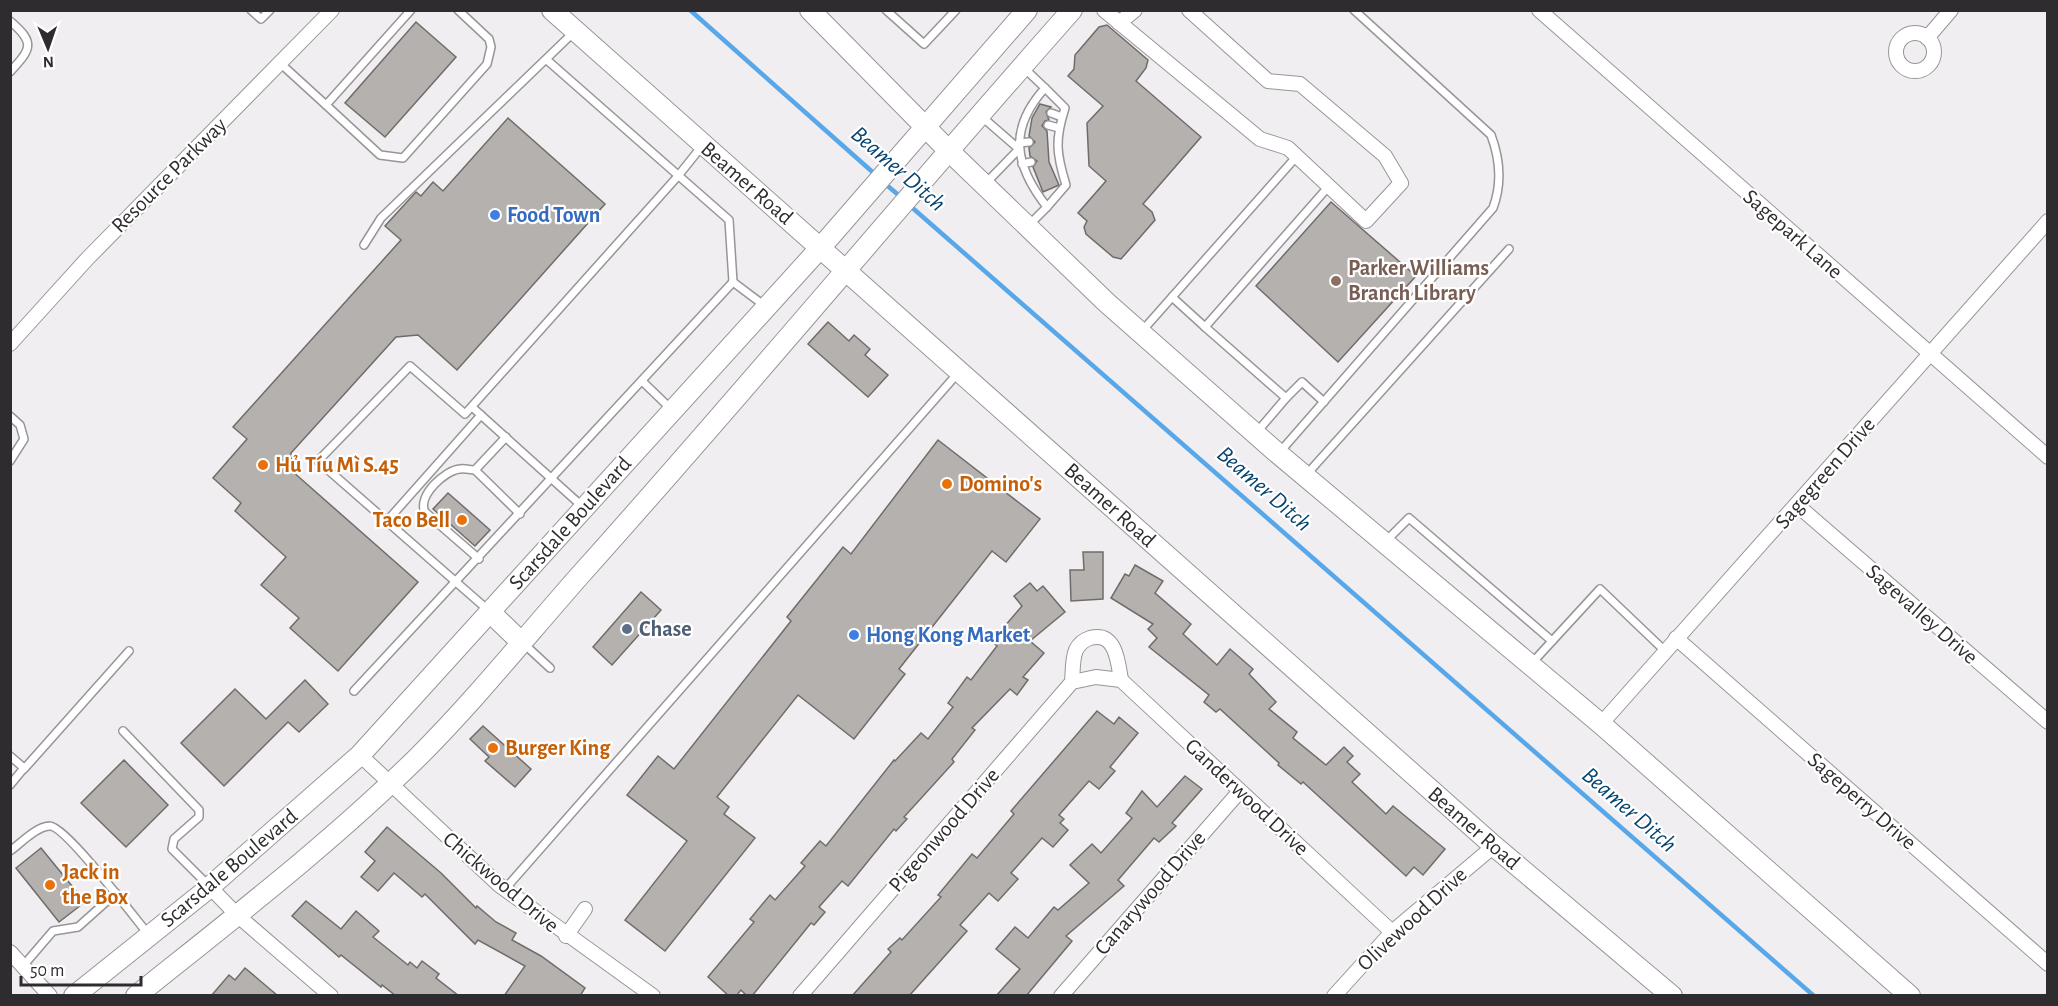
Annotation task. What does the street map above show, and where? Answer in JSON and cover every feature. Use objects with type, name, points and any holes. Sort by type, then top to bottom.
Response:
[{"type":"main road","name":"Beamer Road","points":[[552,10],[574,32],[703,144],[827,240],[847,272],[1494,846],[1672,996]]},
{"type":"main road","points":[[810,10],[920,132],[948,150],[1141,333],[1278,454],[1601,724],[1910,996]]},
{"type":"main road","name":"Scarsdale Boulevard","points":[[74,996],[210,887],[360,755],[827,240],[1027,10]]},
{"type":"main road","name":"Scarsdale Boulevard","points":[[136,996],[237,915],[389,784],[420,754],[847,272],[948,150],[1072,10]]},
{"type":"main road","points":[[490,612],[521,642]]},
{"type":"street","name":"Resource Parkway","points":[[10,344],[87,259],[332,10]]},
{"type":"street","points":[[1104,10],[1260,139],[1288,148],[1366,221],[1401,183],[1385,156],[1300,84],[1268,81],[1189,10]]},
{"type":"street","points":[[1119,23],[1135,10]]},
{"type":"street","name":"Sagepark Lane","points":[[1539,10],[2048,457]]},
{"type":"street","points":[[1927,38],[1951,10]]},
{"type":"street","name":"Sagegreen Drive","points":[[1601,724],[2048,221]]},
{"type":"street","name":"Sagevalley Drive","points":[[1797,504],[2048,723]]},
{"type":"street","points":[[1104,638],[1116,650],[1121,680],[1096,677],[1072,682],[1075,651],[1087,639],[1104,638]]},
{"type":"street","name":"Sageperry Drive","points":[[1676,638],[2048,964]]},
{"type":"street","name":"Ganderwood Drive","points":[[1121,680],[1392,932]]},
{"type":"street","name":"Pigeonwood Drive","points":[[800,996],[1072,682]]},
{"type":"street","name":"Chickwood Drive","points":[[360,755],[505,889],[566,936],[653,996]]},
{"type":"street","name":"Canarywood Drive","points":[[1061,996],[1240,791]]},
{"type":"street","name":"Olivewood Drive","points":[[1334,996],[1392,932],[1494,846]]},
{"type":"street","points":[[210,887],[237,915],[331,996]]},
{"type":"street","points":[[566,936],[585,909]]},
{"type":"street","points":[[11,952],[50,996]]},
{"type":"lane","points":[[251,10],[261,20],[270,10]]},
{"type":"lane","points":[[326,105],[411,10]]},
{"type":"lane","points":[[280,63],[380,155],[403,158],[487,64],[491,47],[489,39],[458,10]]},
{"type":"lane","points":[[886,10],[924,44],[956,10]]},
{"type":"lane","points":[[1278,454],[1493,208],[1499,191],[1497,151],[1491,135],[1354,10]]},
{"type":"lane","points":[[10,21],[25,34],[29,43],[28,52],[10,72]]},
{"type":"lane","points":[[364,245],[381,218],[574,32]]},
{"type":"lane","points":[[354,691],[457,583],[733,282],[729,220],[547,60]]},
{"type":"lane","points":[[1023,66],[1065,108],[1057,142],[1061,180],[1066,185],[1028,226]]},
{"type":"lane","points":[[985,185],[1019,146],[1032,107],[1044,88]]},
{"type":"lane","points":[[1051,113],[1062,117]]},
{"type":"lane","points":[[980,115],[1019,146],[1022,164],[1034,181],[1047,207]]},
{"type":"lane","points":[[1048,125],[1059,128]]},
{"type":"lane","points":[[1019,146],[1029,142]]},
{"type":"lane","points":[[1047,143],[1057,142]]},
{"type":"lane","points":[[490,612],[318,461],[410,366],[465,414],[678,176],[703,144]]},
{"type":"lane","points":[[1049,158],[1058,156]]},
{"type":"lane","points":[[1141,333],[1297,156]]},
{"type":"lane","points":[[1022,164],[1031,162]]},
{"type":"lane","points":[[1053,172],[1061,169]]},
{"type":"lane","points":[[1205,327],[1329,186]]},
{"type":"lane","points":[[1305,476],[1509,249]]},
{"type":"lane","points":[[733,282],[766,307]]},
{"type":"lane","points":[[1172,297],[1286,398]]},
{"type":"lane","points":[[505,889],[960,371]]},
{"type":"lane","points":[[642,381],[671,410]]},
{"type":"lane","points":[[1256,434],[1302,382],[1324,402]]},
{"type":"lane","points":[[472,407],[583,507]]},
{"type":"lane","points":[[387,522],[481,415]]},
{"type":"lane","points":[[10,416],[20,425],[24,439],[10,461]]},
{"type":"lane","points":[[475,470],[506,437]]},
{"type":"lane","points":[[479,559],[425,512],[422,506],[424,499],[443,477],[461,468],[475,470],[520,514]]},
{"type":"lane","points":[[1384,542],[1408,518],[1552,641]]},
{"type":"lane","points":[[1530,664],[1600,589],[1665,651]]},
{"type":"lane","points":[[521,642],[550,668]]},
{"type":"lane","points":[[10,785],[129,651]]},
{"type":"lane","points":[[123,731],[199,810],[200,817],[174,839],[172,849],[210,887]]},
{"type":"lane","points":[[10,756],[24,769]]},
{"type":"lane","points":[[10,851],[40,830],[49,826],[58,828],[81,851],[149,936]]},
{"type":"lane","points":[[23,966],[53,931],[78,927],[116,893]]},
{"type":"building","points":[[416,22],[456,57],[385,137],[345,103]]},
{"type":"building","points":[[1107,25],[1148,60],[1146,68],[1136,81],[1201,137],[1143,204],[1152,212],[1155,220],[1121,259],[1113,257],[1086,234],[1084,227],[1087,221],[1078,213],[1106,181],[1089,166],[1087,123],[1103,106],[1068,76],[1074,69],[1075,55],[1099,27]]},
{"type":"building","points":[[1040,104],[1051,107],[1046,112],[1049,120],[1045,121],[1042,126],[1047,131],[1049,162],[1059,185],[1043,192],[1033,167],[1037,161],[1030,156],[1029,148],[1035,142],[1029,136],[1032,118]]},
{"type":"building","points":[[508,118],[605,204],[457,370],[418,335],[396,337],[291,453],[292,471],[418,582],[338,671],[290,628],[299,618],[261,585],[286,557],[235,511],[241,503],[213,478],[247,439],[233,427],[401,240],[385,226],[416,192],[421,196],[433,182],[443,191]]},
{"type":"building","name":"Parker Williams Branch Library","points":[[1331,202],[1416,276],[1338,362],[1256,286]]},
{"type":"building","points":[[828,322],[849,341],[854,335],[870,349],[865,355],[888,375],[868,397],[808,344]]},
{"type":"building","points":[[938,440],[1040,519],[1006,562],[992,551],[899,669],[905,674],[854,739],[798,695],[717,797],[729,807],[724,814],[755,838],[665,951],[625,920],[687,841],[627,795],[658,756],[674,769],[791,621],[787,617],[843,547],[851,554]]},
{"type":"building","name":"Taco Bell","points":[[448,493],[490,530],[475,546],[433,509]]},
{"type":"building","points":[[1083,552],[1103,552],[1103,599],[1071,601],[1070,570],[1084,570]]},
{"type":"building","points":[[1135,565],[1163,581],[1155,593],[1191,624],[1183,634],[1217,665],[1230,649],[1253,669],[1249,674],[1276,702],[1269,709],[1297,732],[1293,738],[1326,765],[1344,747],[1353,756],[1347,762],[1360,774],[1352,782],[1386,814],[1393,806],[1445,849],[1423,875],[1414,867],[1406,876],[1303,782],[1301,784],[1278,765],[1279,763],[1220,709],[1216,712],[1204,702],[1209,695],[1149,647],[1157,638],[1148,629],[1153,624],[1111,598],[1125,574],[1129,576]]},
{"type":"building","points":[[1030,583],[1037,591],[1043,586],[1065,612],[1030,641],[1044,653],[1023,677],[1028,680],[1017,695],[1010,689],[972,728],[975,730],[952,759],[954,762],[904,817],[907,819],[896,831],[894,829],[848,886],[842,881],[819,907],[825,912],[814,925],[811,923],[752,996],[747,996],[741,990],[736,996],[729,996],[708,977],[754,922],[750,919],[770,895],[775,900],[805,866],[801,863],[820,841],[826,846],[894,760],[921,733],[928,739],[953,707],[948,703],[967,677],[971,680],[997,646],[992,641],[1022,606],[1014,596]]},
{"type":"building","name":"Chase","points":[[641,592],[661,610],[612,665],[593,647]]},
{"type":"building","points":[[305,680],[328,704],[299,732],[288,722],[224,786],[181,743],[235,689],[266,719]]},
{"type":"building","points":[[1097,711],[1114,724],[1119,717],[1138,733],[1110,767],[1115,771],[1099,789],[1089,781],[1059,815],[1064,819],[1060,823],[1068,830],[1053,847],[1042,838],[1011,873],[1018,879],[998,901],[989,893],[960,925],[967,931],[909,996],[852,996],[891,952],[888,949],[900,938],[902,940],[941,897],[938,895],[972,854],[977,858],[1014,814],[1011,811]]},
{"type":"building","name":"Burger King","points":[[483,726],[531,769],[515,787],[485,761],[489,757],[470,739]]},
{"type":"building","points":[[124,760],[168,805],[126,847],[81,803]]},
{"type":"building","points":[[1185,776],[1202,789],[1172,823],[1176,826],[1159,842],[1154,838],[1118,880],[1124,886],[1066,936],[1072,941],[1026,996],[996,996],[1020,969],[996,949],[1015,927],[1028,938],[1054,907],[1058,910],[1089,883],[1070,865],[1092,844],[1101,853],[1132,818],[1126,813],[1142,791],[1157,807]]},
{"type":"building","points":[[387,827],[441,873],[476,908],[477,906],[496,922],[516,933],[512,940],[541,956],[585,988],[580,996],[504,996],[525,966],[478,940],[475,944],[425,894],[422,897],[394,873],[378,891],[361,877],[375,861],[365,852]]},
{"type":"building","name":"Jack in the Box","points":[[41,848],[85,902],[59,922],[16,868]]},
{"type":"building","points":[[306,901],[341,929],[356,911],[379,931],[373,937],[408,965],[410,962],[417,968],[422,961],[439,974],[436,978],[459,996],[396,996],[382,985],[381,987],[341,955],[339,957],[292,916]]},
{"type":"building","points":[[245,968],[278,996],[211,996],[229,975],[235,980]]},
{"type":"waterway","name":"Beamer Ditch","points":[[690,10],[877,176]]},
{"type":"waterway","name":"Beamer Ditch","points":[[883,182],[902,198]]},
{"type":"waterway","name":"Beamer Ditch","points":[[908,204],[1814,996]]},
{"type":"place","name":"Food Town","points":[[495,215]]},
{"type":"place","name":"Parker Williams Branch Library","points":[[1336,281]]},
{"type":"place","name":"Hủ Tíu Mì S.45","points":[[263,465]]},
{"type":"place","name":"Domino's","points":[[947,484]]},
{"type":"place","name":"Taco Bell","points":[[462,520]]},
{"type":"place","name":"Chase","points":[[627,629]]},
{"type":"place","name":"Hong Kong Market","points":[[854,635]]},
{"type":"place","name":"Burger King","points":[[493,748]]},
{"type":"place","name":"Jack in the Box","points":[[50,885]]}]
